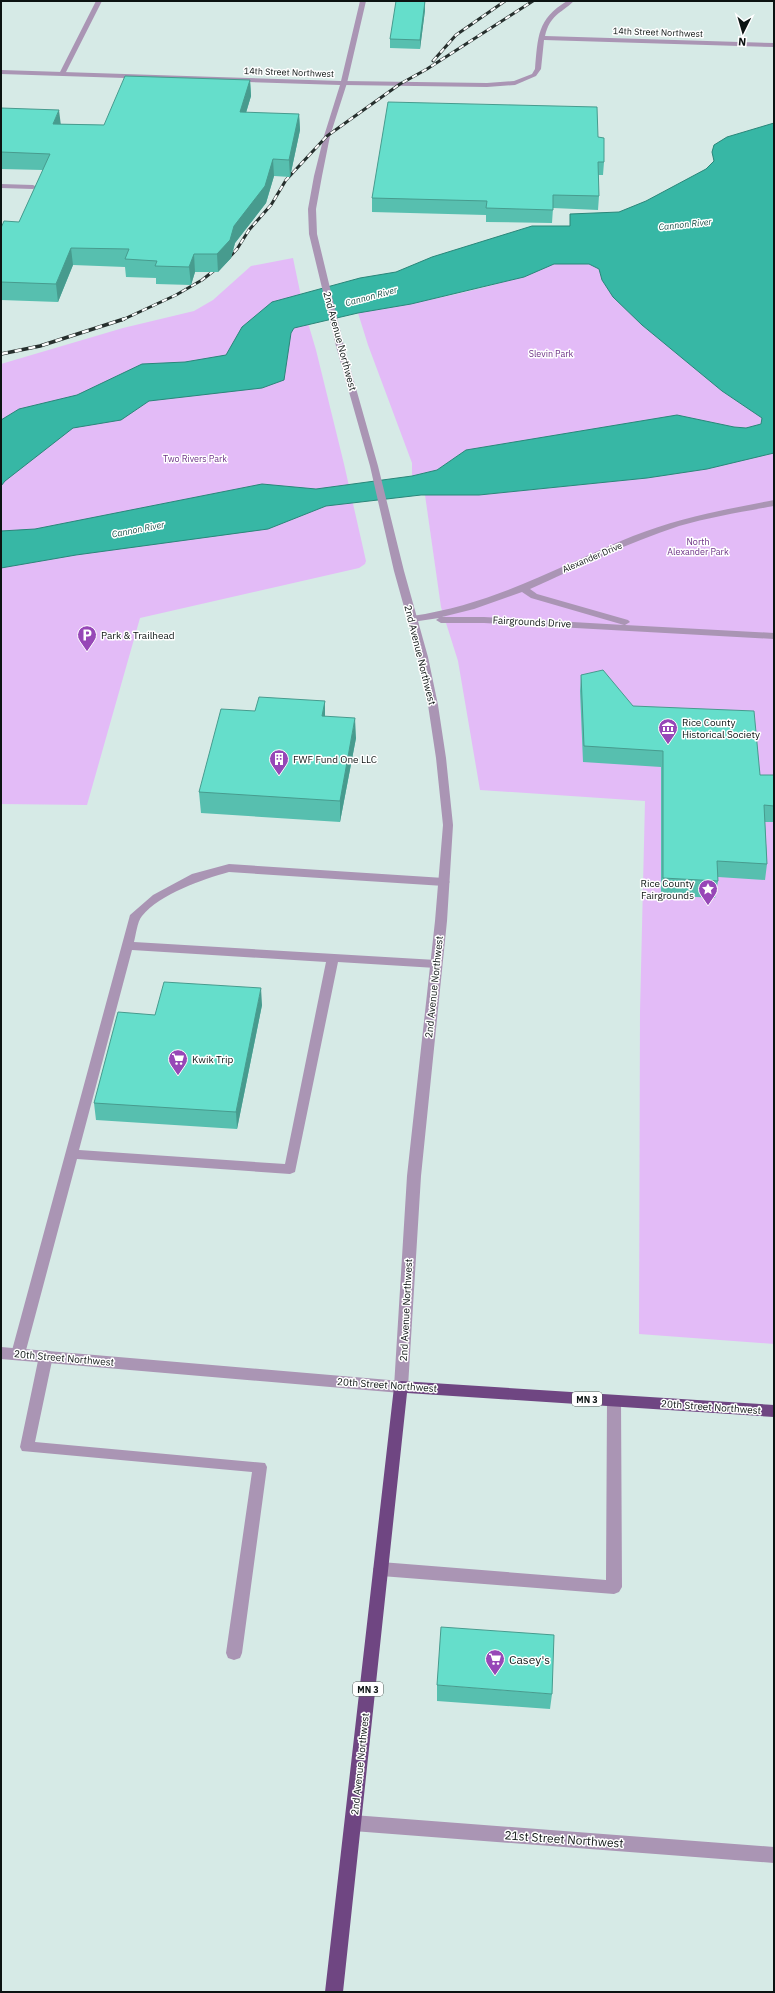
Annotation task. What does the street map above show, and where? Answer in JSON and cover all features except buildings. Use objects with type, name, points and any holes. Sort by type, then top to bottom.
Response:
[{"type":"highway","name":"20th Street Northwest","points":[[401,1387],[774,1411]]},
{"type":"highway","name":"2nd Avenue Northwest","points":[[334,1992],[401,1387]]},
{"type":"street","points":[[62,74],[99,1]]},
{"type":"street","name":"2nd Avenue Northwest","points":[[363,1],[344,83],[327,136],[314,193],[312,224],[314,246],[320,264],[340,346],[374,466],[412,620],[423,657],[433,705],[446,796],[448,825],[444,882],[414,1176],[401,1387]]},
{"type":"street","points":[[541,38],[544,26],[550,18],[558,9],[571,1]]},
{"type":"street","name":"14th Street Northwest","points":[[1,72],[344,83],[487,85],[516,83],[534,75],[538,69],[541,38],[774,45]]},
{"type":"street","points":[[2,187],[33,187]]},
{"type":"street","name":"Alexander Drive","points":[[412,620],[471,607],[523,588],[582,561],[662,528],[739,508],[774,503]]},
{"type":"street","name":"Fairgrounds Drive","points":[[523,588],[534,596],[653,629]]},
{"type":"street","name":"Fairgrounds Drive","points":[[412,620],[484,620],[774,636]]},
{"type":"street","points":[[18,1354],[136,915],[157,898],[196,876],[229,868],[444,882]]},
{"type":"street","points":[[128,946],[436,964]]},
{"type":"street","points":[[72,1154],[290,1169],[333,958]]},
{"type":"street","name":"20th Street Northwest","points":[[1,1353],[401,1387]]},
{"type":"street","points":[[46,1356],[27,1447],[260,1467],[234,1653]]},
{"type":"street","points":[[381,1569],[614,1587],[614,1401]]},
{"type":"street","name":"21st Street Northwest","points":[[353,1823],[774,1855]]},
{"type":"green space","name":"Two Rivers Park","points":[[293,258],[303,306],[316,350],[344,464],[366,561],[365,564],[359,568],[140,618],[87,805],[1,804],[1,364],[123,328],[194,311],[213,300],[251,266]]},
{"type":"green space","name":"Slevin Park","points":[[554,264],[589,264],[600,269],[602,280],[722,391],[763,418],[761,424],[746,428],[734,427],[677,415],[466,450],[437,470],[412,476],[412,463],[368,345],[358,313],[482,288],[531,273]]},
{"type":"green space","name":"Rice County Fairgrounds","points":[[774,453],[774,1344],[639,1334],[640,1011],[645,801],[480,790],[458,661],[441,607],[425,495],[479,495],[647,478],[707,469]]},
{"type":"water","name":"Cannon River","points":[[774,123],[774,453],[707,469],[647,478],[479,495],[421,495],[326,506],[268,529],[76,555],[1,568],[1,531],[35,529],[262,484],[316,489],[412,476],[437,470],[466,450],[677,415],[734,427],[746,428],[761,424],[762,418],[722,391],[642,325],[613,297],[602,280],[599,269],[589,264],[554,264],[524,277],[411,304],[358,313],[294,328],[291,333],[284,380],[262,388],[149,401],[121,420],[73,428],[5,481],[1,486],[1,420],[19,409],[77,395],[142,364],[185,362],[226,355],[242,327],[272,302],[360,278],[396,272],[432,257],[532,226],[570,226],[570,214],[619,212],[646,201],[706,169],[714,161],[712,152],[714,145],[727,137]]},
{"type":"railway","points":[[433,61],[456,35],[505,1]]},
{"type":"railway","points":[[122,320],[176,295],[202,280],[225,262],[237,249],[249,230],[271,205],[286,180],[327,136],[400,84],[427,69],[533,1]]},
{"type":"railway","points":[[1,354],[40,346],[124,319]]},
{"type":"place","name":"Park & Trailhead","points":[[87,652]]},
{"type":"place","name":"Rice County Historical Society","points":[[668,745]]},
{"type":"place","name":"FWF Fund One LLC","points":[[279,776]]},
{"type":"place","name":"Rice County Fairgrounds","points":[[708,906]]},
{"type":"place","name":"Kwik Trip","points":[[178,1076]]},
{"type":"place","name":"Casey's","points":[[495,1676]]},
{"type":"park label","name":"North Alexander Park","points":[[698,546]]}]
